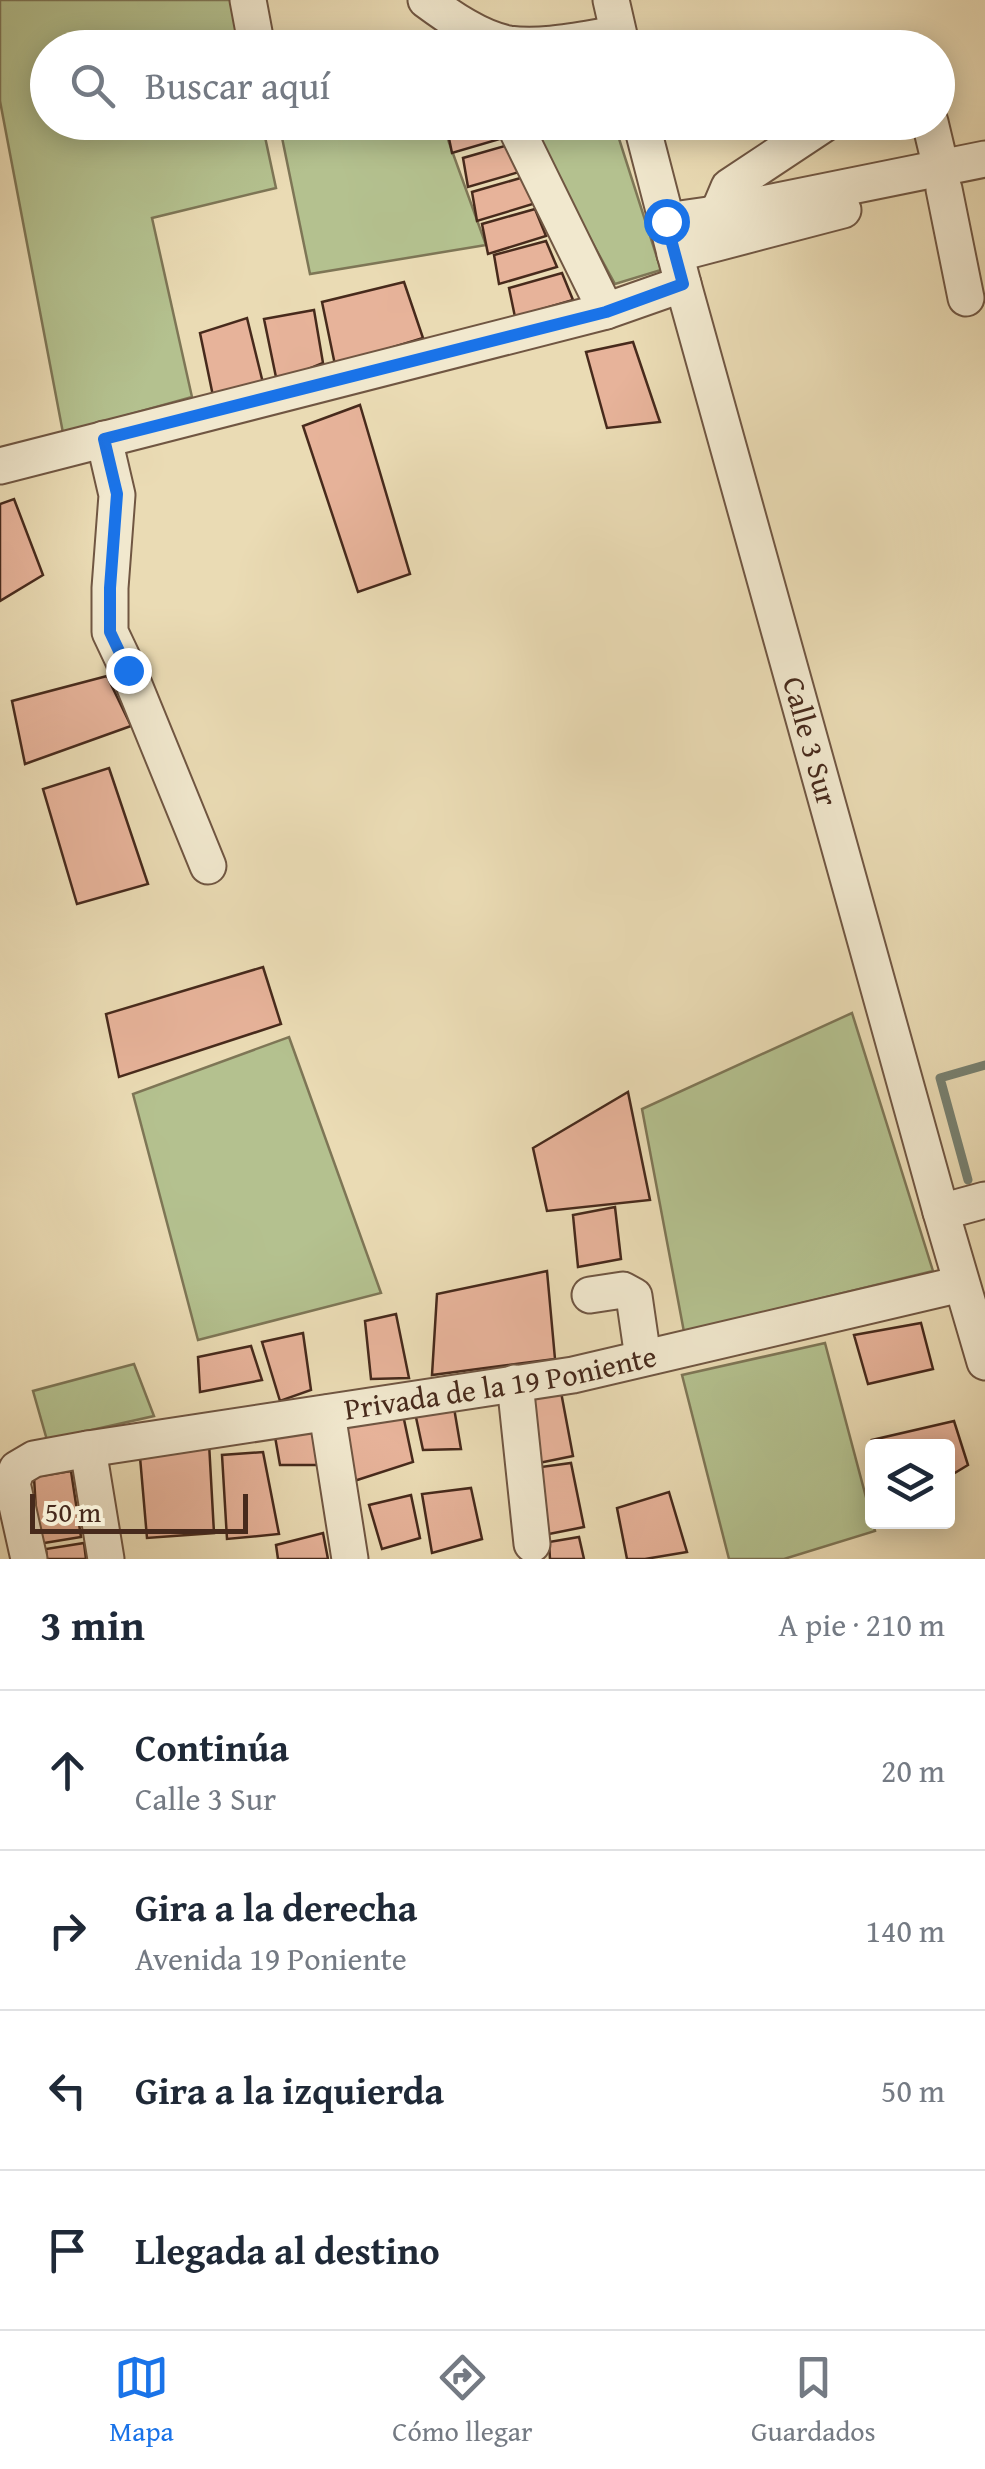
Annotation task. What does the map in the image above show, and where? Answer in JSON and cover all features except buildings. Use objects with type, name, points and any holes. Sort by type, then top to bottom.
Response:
[{"type":"street","points":[[248,0],[254,30]]},
{"type":"street","points":[[426,0],[474,30]]},
{"type":"street","points":[[522,140],[606,312]]},
{"type":"street","name":"Calle 3 Sur","points":[[646,140],[985,1362]]},
{"type":"street","points":[[0,466],[606,312],[718,213],[729,187],[800,140]]},
{"type":"street","points":[[934,140],[966,298]]},
{"type":"street","points":[[675,253],[857,206],[942,178],[985,159]]},
{"type":"street","points":[[718,213],[942,178],[985,180]]},
{"type":"street","points":[[104,439],[117,494],[110,632],[208,866]]},
{"type":"street","points":[[941,1212],[985,1200]]},
{"type":"street","name":"Privada de la 19 Poniente","points":[[29,1559],[12,1482],[18,1469],[34,1460],[88,1448],[572,1374],[961,1284]]},
{"type":"street","points":[[590,1295],[623,1290],[634,1296],[643,1358]]},
{"type":"street","points":[[515,1384],[532,1544]]},
{"type":"street","points":[[327,1413],[350,1559]]},
{"type":"street","points":[[88,1448],[106,1559]]},
{"type":"green space","points":[[0,0],[236,0],[242,30],[30,30],[30,140],[266,140],[276,188],[152,218],[192,397],[63,433],[0,101]]},
{"type":"green space","points":[[282,140],[448,140],[486,245],[310,274]]},
{"type":"green space","points":[[536,140],[619,140],[661,270],[615,284]]},
{"type":"green space","points":[[852,1013],[933,1271],[684,1332],[642,1109]]},
{"type":"green space","points":[[289,1037],[381,1293],[198,1340],[133,1094]]},
{"type":"green space","points":[[825,1343],[865,1493],[865,1529],[875,1531],[784,1559],[729,1559],[682,1375]]},
{"type":"green space","points":[[134,1364],[154,1416],[47,1440],[33,1391]]},
{"type":"waterway","points":[[968,1180],[940,1078],[985,1065]]},
{"type":"route","points":[[128,670],[110,632],[117,494],[104,439],[638,302],[683,284],[666,221]]}]
